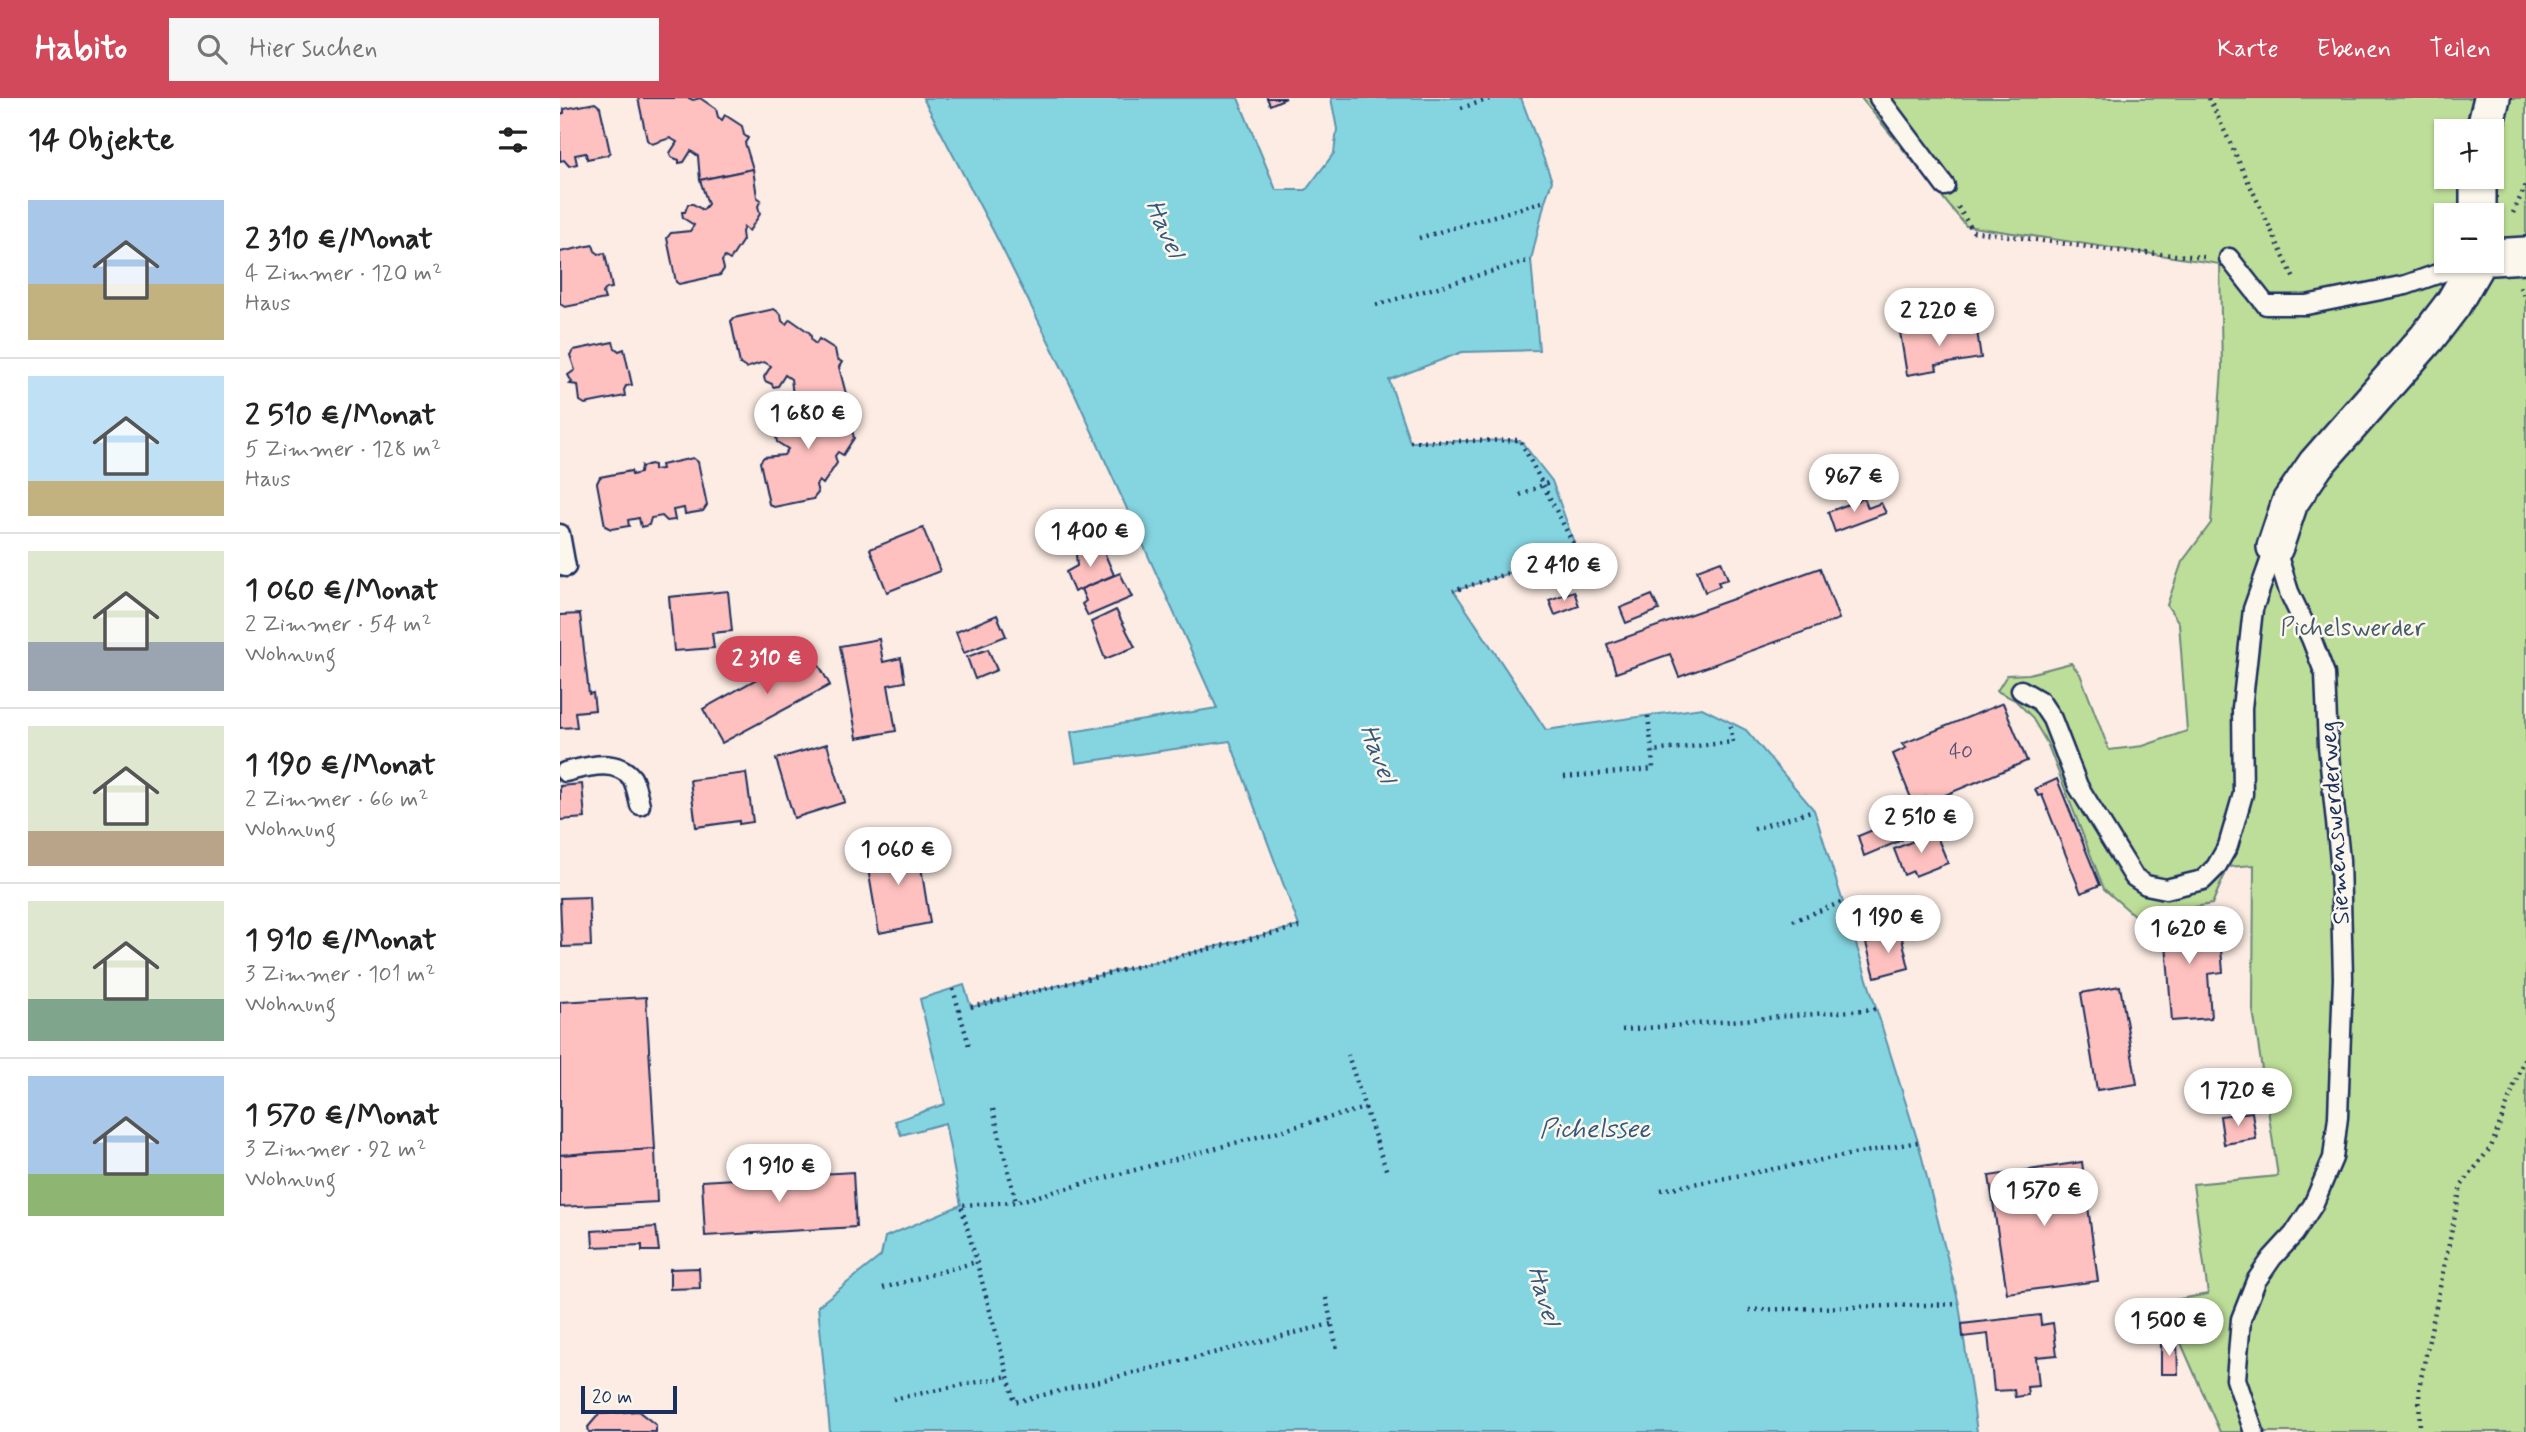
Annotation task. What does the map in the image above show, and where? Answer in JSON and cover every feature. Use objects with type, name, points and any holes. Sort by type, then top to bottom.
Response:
[{"type":"street","points":[[2487,119],[2492,98]]},
{"type":"street","points":[[2504,256],[2526,255]]},
{"type":"street","points":[[2275,547],[2290,502],[2316,464],[2427,338],[2453,304],[2470,273]]},
{"type":"lane","points":[[1878,98],[1945,186]]},
{"type":"lane","points":[[2229,258],[2266,305],[2306,305],[2406,285],[2441,273]]},
{"type":"lane","points":[[560,534],[566,568]]},
{"type":"lane","points":[[2021,690],[2040,701],[2052,719],[2078,786],[2134,877],[2147,885],[2166,889],[2203,880],[2216,867],[2228,846],[2244,794],[2242,708],[2253,609],[2275,547]]},
{"type":"lane","name":"Siemenswerderweg","points":[[2254,1432],[2236,1379],[2241,1318],[2256,1281],[2314,1205],[2333,1158],[2338,1117],[2343,978],[2340,860],[2328,746],[2325,674],[2289,592],[2275,547]]},
{"type":"lane","points":[[565,772],[597,765],[619,767],[632,779],[640,805]]},
{"type":"path","points":[[1461,108],[1493,98]]},
{"type":"path","points":[[2209,98],[2306,305]]},
{"type":"path","points":[[1945,186],[1973,231],[2116,251],[2229,258]]},
{"type":"path","points":[[1419,238],[1545,201]]},
{"type":"path","points":[[1376,305],[1531,260]]},
{"type":"path","points":[[1410,442],[1520,440],[1577,551],[1453,591]]},
{"type":"path","points":[[1520,495],[1552,481]]},
{"type":"path","points":[[1564,777],[1653,769],[1648,716]]},
{"type":"path","points":[[1652,751],[1733,742],[1730,723]]},
{"type":"path","points":[[1754,829],[1814,810]]},
{"type":"path","points":[[1793,921],[1842,902]]},
{"type":"path","points":[[971,1007],[1299,927]]},
{"type":"path","points":[[953,989],[970,1049]]},
{"type":"path","points":[[1622,1030],[1876,1009]]},
{"type":"path","points":[[2420,1432],[2419,1388],[2461,1186],[2491,1147],[2526,1054]]},
{"type":"path","points":[[1348,1055],[1387,1172]]},
{"type":"path","points":[[1331,1324],[1015,1402],[961,1205],[1016,1202],[1365,1108]]},
{"type":"path","points":[[993,1109],[1016,1202]]},
{"type":"path","points":[[1661,1190],[1918,1142]]},
{"type":"path","points":[[883,1288],[976,1262]]},
{"type":"path","points":[[1326,1298],[1337,1349]]},
{"type":"path","points":[[1749,1310],[1959,1304]]},
{"type":"path","points":[[893,1399],[1008,1376]]},
{"type":"green space","name":"Pichelswerder","points":[[1861,98],[2526,98],[2526,1432],[2220,1432],[2163,1302],[2208,1294],[2193,1184],[2278,1176],[2253,1010],[2254,865],[2228,867],[2212,904],[2136,917],[2104,889],[2047,743],[2031,716],[2015,700],[1997,691],[2007,675],[2029,674],[2071,663],[2080,674],[2109,750],[2143,746],[2187,731],[2179,623],[2167,605],[2182,562],[2211,523],[2222,369],[2220,264],[1966,226]]},
{"type":"water","name":"Pichelssee","points":[[923,98],[1238,98],[1276,190],[1306,190],[1334,153],[1337,129],[1331,98],[1521,98],[1552,181],[1531,260],[1539,350],[1462,352],[1389,380],[1410,442],[1520,440],[1552,481],[1577,551],[1454,591],[1546,730],[1702,708],[1746,730],[1814,810],[1918,1142],[1959,1304],[1977,1432],[830,1432],[818,1306],[881,1256],[885,1237],[961,1205],[945,1123],[901,1135],[895,1121],[945,1104],[920,999],[964,985],[971,1007],[1299,926],[1230,741],[1076,763],[1071,732],[1217,708],[1076,396]]},
{"type":"building","points":[[638,98],[700,98],[716,109],[722,120],[725,115],[742,126],[744,135],[748,138],[745,143],[753,169],[700,180],[698,156],[691,151],[684,162],[679,163],[670,153],[677,142],[670,138],[652,144],[647,140]]},
{"type":"building","points":[[1267,98],[1286,98],[1270,105]]},
{"type":"building","points":[[595,103],[600,107],[610,152],[587,159],[586,153],[575,155],[577,164],[569,166],[564,160],[560,161],[560,114],[564,113],[564,109]]},
{"type":"building","points":[[753,169],[757,197],[761,200],[758,206],[760,214],[749,231],[744,227],[743,240],[730,260],[725,257],[722,261],[724,269],[720,275],[679,284],[676,282],[667,238],[671,233],[690,231],[694,225],[683,218],[682,212],[685,212],[688,204],[703,210],[708,204],[700,180]]},
{"type":"building","points":[[593,245],[599,254],[605,253],[612,288],[603,293],[605,299],[565,307],[560,304],[560,252]]},
{"type":"building","points":[[774,309],[781,314],[782,321],[786,324],[790,319],[810,333],[816,344],[819,339],[835,349],[837,359],[842,362],[839,367],[846,394],[794,404],[791,379],[785,375],[778,386],[773,387],[764,377],[771,366],[764,362],[746,368],[740,364],[731,321]]},
{"type":"building","points":[[1976,324],[1981,358],[1936,365],[1937,370],[1907,375],[1900,332],[1916,329],[1916,334]]},
{"type":"building","points":[[613,342],[619,351],[624,349],[632,385],[626,386],[625,396],[585,404],[580,401],[578,385],[570,384],[572,382],[568,375],[575,370],[570,355],[574,350]]},
{"type":"building","points":[[846,394],[850,421],[855,425],[852,430],[854,438],[843,455],[838,452],[835,456],[837,463],[823,484],[819,481],[816,485],[818,493],[813,499],[774,507],[769,504],[760,462],[764,457],[784,455],[788,449],[777,442],[776,437],[783,430],[781,429],[786,428],[797,435],[801,428],[794,404]]},
{"type":"building","points":[[693,458],[698,462],[707,505],[703,511],[685,514],[684,508],[673,510],[675,520],[667,521],[662,516],[651,518],[649,525],[641,527],[639,518],[628,520],[629,526],[611,529],[605,526],[597,483],[600,477],[631,471],[632,475],[640,473],[641,466],[650,464],[654,465],[654,470],[662,469],[661,465]]},
{"type":"building","points":[[1864,498],[1868,508],[1881,503],[1886,513],[1835,532],[1828,512]]},
{"type":"building","points":[[923,528],[940,571],[887,592],[870,549]]},
{"type":"building","points":[[1101,545],[1114,575],[1074,592],[1066,572],[1077,566],[1076,554]]},
{"type":"building","points":[[1721,561],[1728,579],[1718,582],[1720,586],[1705,592],[1697,570]]},
{"type":"building","points":[[1820,568],[1839,619],[1679,677],[1670,654],[1616,673],[1607,644]]},
{"type":"building","points":[[1120,573],[1132,597],[1088,616],[1082,604],[1086,601],[1081,589]]},
{"type":"building","points":[[728,591],[732,631],[712,633],[714,648],[674,651],[669,597]]},
{"type":"building","points":[[1574,591],[1579,606],[1555,615],[1549,600]]},
{"type":"building","points":[[1652,595],[1659,610],[1626,623],[1620,608]]},
{"type":"building","points":[[1116,610],[1135,647],[1105,659],[1091,622]]},
{"type":"building","points":[[580,614],[589,694],[593,693],[595,710],[575,712],[577,727],[560,728],[560,615]]},
{"type":"building","points":[[997,615],[1006,636],[964,653],[956,632]]},
{"type":"building","points":[[879,639],[883,662],[901,658],[905,682],[888,685],[896,731],[857,738],[840,646]]},
{"type":"building","points":[[810,649],[830,685],[722,743],[703,709]]},
{"type":"building","points":[[988,649],[997,670],[975,679],[967,657]]},
{"type":"building","points":[[2003,703],[2027,761],[1926,803],[1926,797],[1913,803],[1893,754],[1906,748],[1902,744]]},
{"type":"building","points":[[827,744],[845,802],[794,818],[776,759]]},
{"type":"building","points":[[746,773],[753,822],[739,824],[739,821],[696,827],[690,780]]},
{"type":"building","points":[[2057,779],[2100,885],[2081,893],[2042,795],[2038,796],[2035,789]]},
{"type":"building","points":[[582,784],[585,818],[560,820],[560,786]]},
{"type":"building","points":[[1895,821],[1902,840],[1864,856],[1858,836]]},
{"type":"building","points":[[1935,832],[1948,863],[1915,876],[1913,871],[1904,875],[1894,849]]},
{"type":"building","points":[[917,842],[930,923],[879,933],[865,851]]},
{"type":"building","points":[[589,897],[591,946],[562,947],[560,898]]},
{"type":"building","points":[[2207,916],[2209,936],[2204,936],[2205,951],[2221,949],[2223,972],[2208,974],[2211,1018],[2172,1021],[2166,943],[2161,944],[2159,920]]},
{"type":"building","points":[[1901,934],[1909,968],[1875,977],[1866,943]]},
{"type":"building","points":[[2120,986],[2137,1084],[2097,1090],[2081,993]]},
{"type":"building","points":[[646,997],[655,1149],[560,1155],[560,1002]]},
{"type":"building","points":[[2252,1112],[2256,1139],[2224,1144],[2220,1116]]},
{"type":"building","points":[[655,1149],[657,1202],[560,1207],[560,1155]]},
{"type":"building","points":[[2082,1162],[2098,1281],[2007,1293],[1989,1176]]},
{"type":"building","points":[[853,1172],[856,1227],[705,1236],[702,1181]]},
{"type":"building","points":[[656,1227],[659,1251],[642,1251],[642,1245],[593,1247],[592,1231]]},
{"type":"building","points":[[699,1268],[700,1288],[670,1289],[670,1269]]},
{"type":"building","points":[[2040,1315],[2041,1325],[2053,1323],[2057,1355],[2036,1357],[2039,1386],[2027,1387],[2028,1395],[2015,1397],[2014,1390],[1994,1391],[1988,1334],[1963,1337],[1962,1324]]},
{"type":"building","points":[[2161,1341],[2177,1341],[2178,1374],[2161,1374]]},
{"type":"building","points":[[638,1411],[656,1425],[656,1432],[589,1432],[588,1427],[599,1414]]},
{"type":"water label","name":"Havel","points":[[1166,228]]},
{"type":"water label","name":"Havel","points":[[1379,753]]},
{"type":"water label","name":"Havel","points":[[1545,1295]]}]
